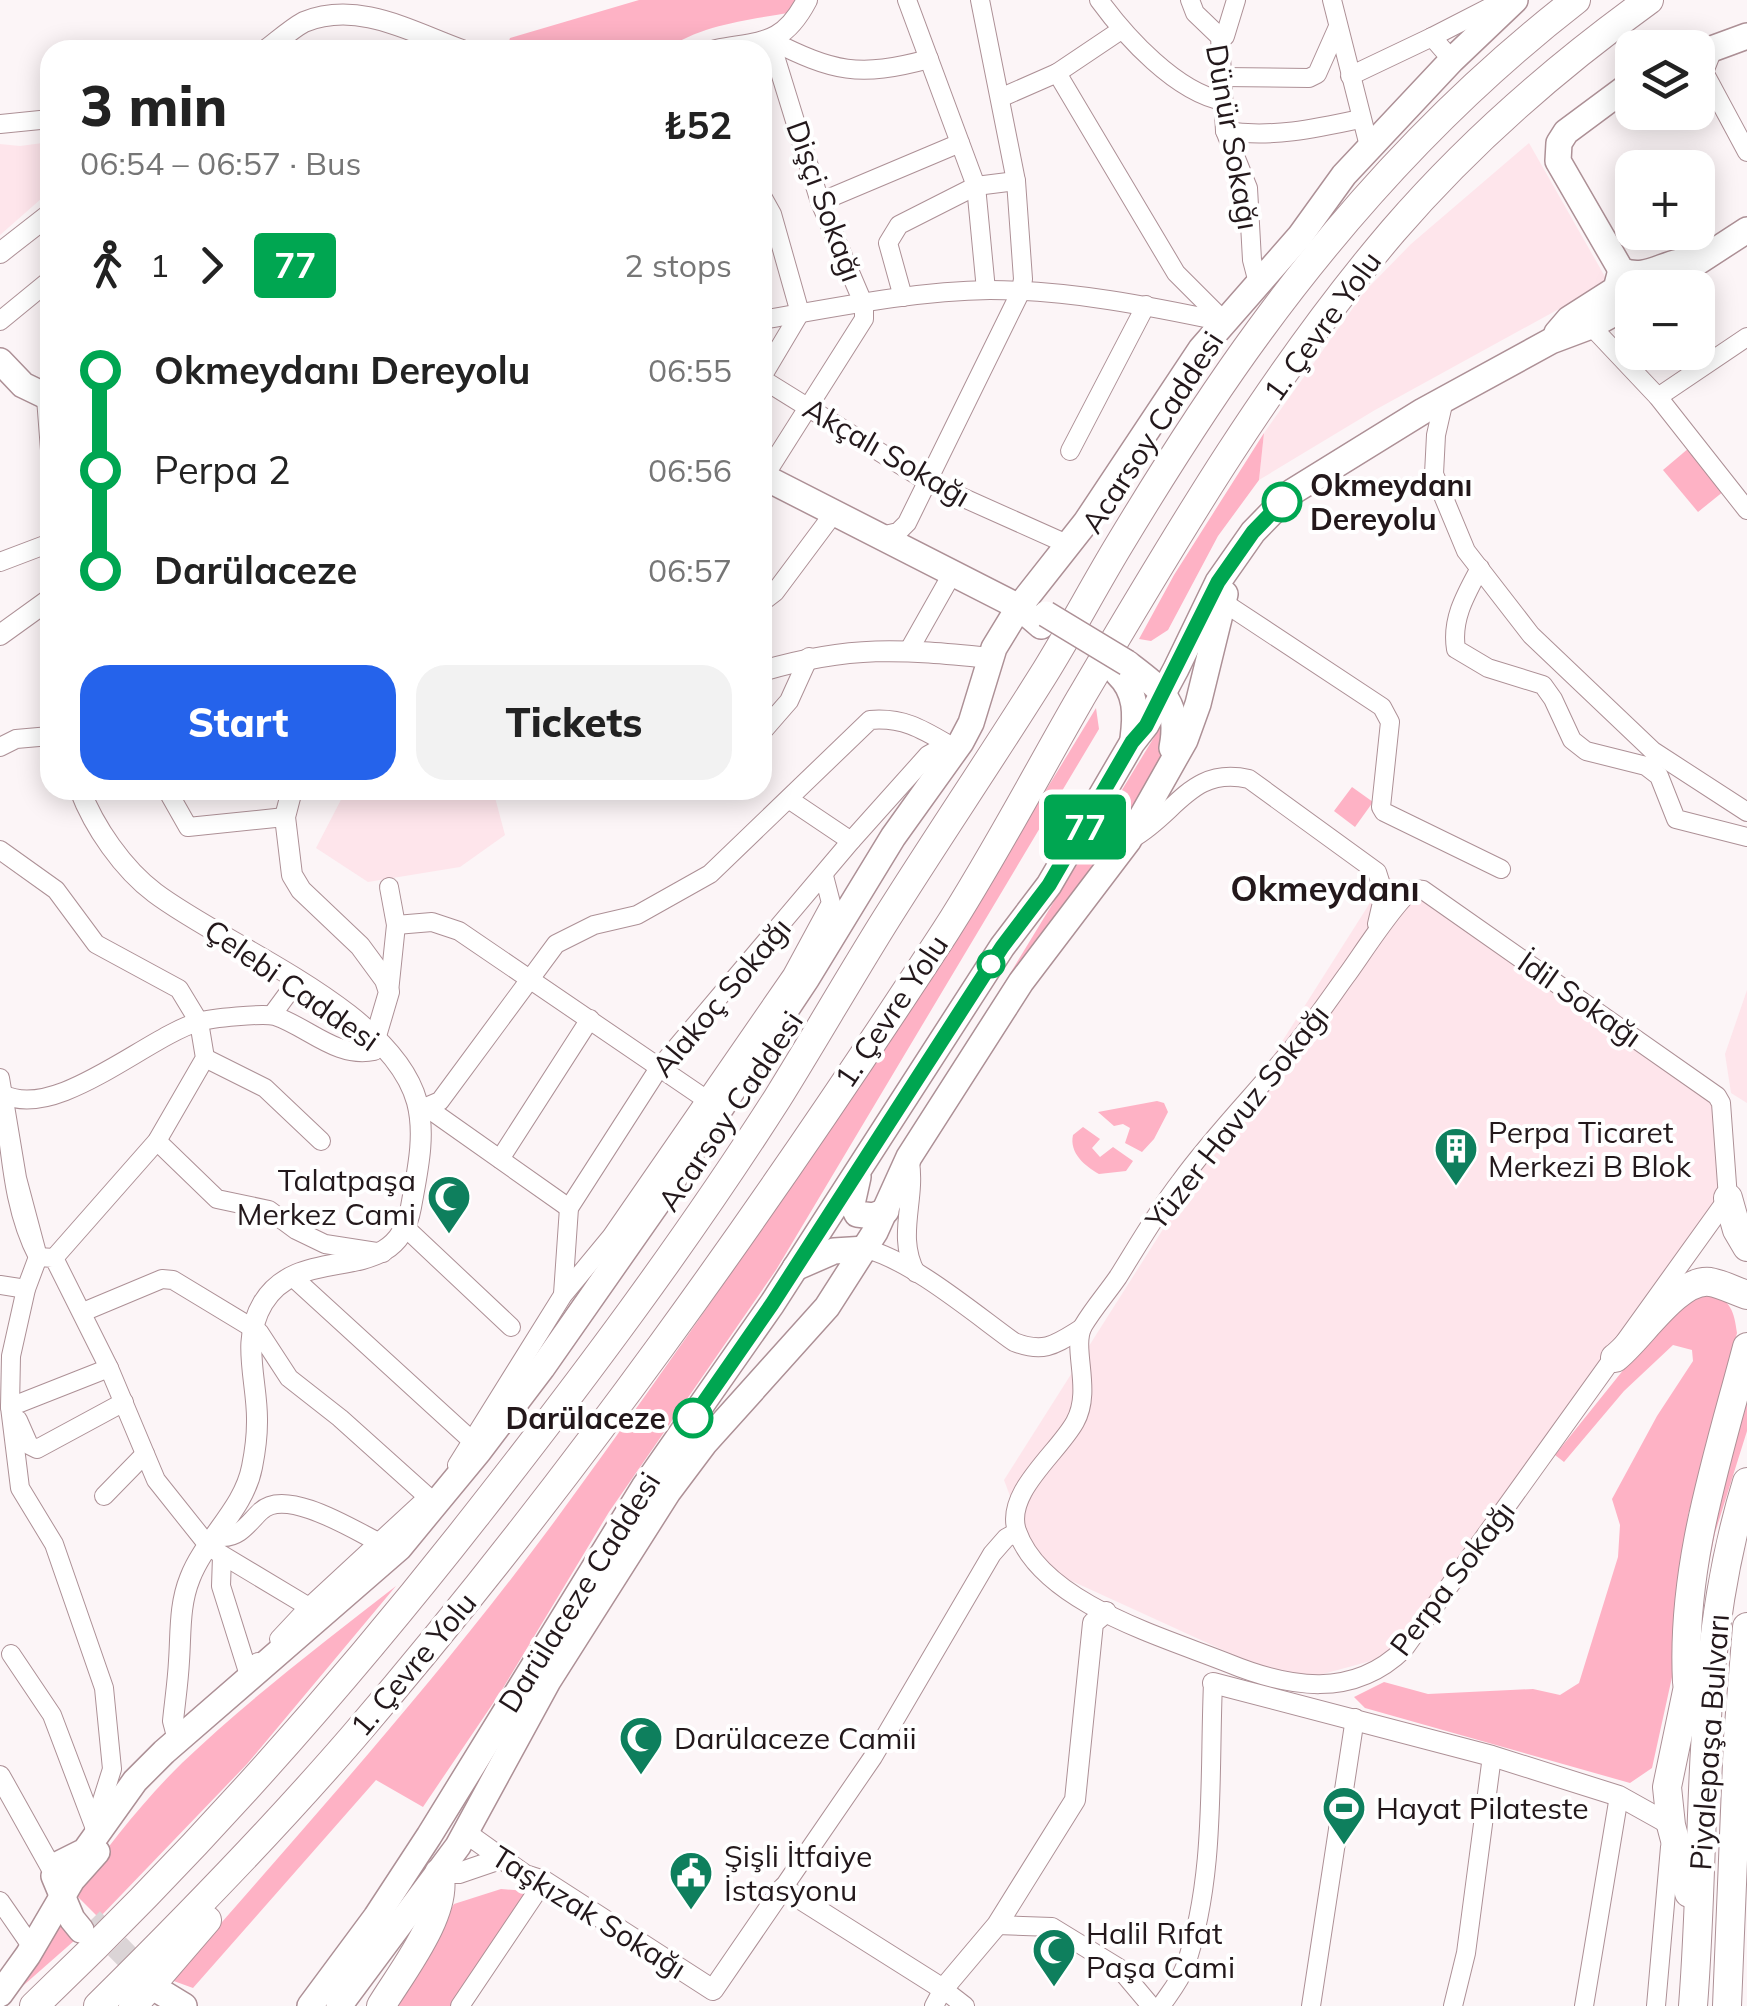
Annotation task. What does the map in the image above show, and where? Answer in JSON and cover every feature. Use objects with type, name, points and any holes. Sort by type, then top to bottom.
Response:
[{"type":"main road","name":"Acarsoy Caddesi","points":[[1034,616],[990,658],[960,751],[858,906],[820,976],[641,1244],[471,1478],[384,1577],[180,1744],[135,1781],[94,1831],[85,1851],[62,1862],[58,1885],[72,1880],[180,1744],[375,1572],[542,1368],[663,1195],[806,978],[893,836],[960,751],[980,728],[1005,648],[1034,616],[1072,547],[1201,349],[1300,236],[1344,175],[1452,60],[1515,0]]},
{"type":"main road","name":"1. Çevre Yolu","points":[[34,2006],[188,1853],[283,1749],[414,1596],[545,1430],[669,1260],[774,1102],[882,925],[1043,676],[1136,519],[1260,330],[1387,175],[1502,60],[1576,0]]},
{"type":"main road","name":"1. Çevre Yolu","points":[[98,2006],[353,1737],[512,1544],[646,1364],[914,979],[1021,808],[1076,706],[1198,502],[1298,355],[1398,225],[1550,76],[1650,0]]},
{"type":"main road","points":[[1550,76],[1672,0]]},
{"type":"main road","points":[[1715,48],[1747,36]]},
{"type":"main road","points":[[1615,96],[1566,132],[1558,142],[1558,152],[1562,170],[1621,270]]},
{"type":"main road","points":[[1684,270],[1747,230]]},
{"type":"main road","points":[[1652,270],[1682,259],[1695,262]]},
{"type":"main road","points":[[1550,340],[1569,319],[1615,290]]},
{"type":"main road","name":"Darülaceze Caddesi","points":[[310,2006],[376,1916],[442,1814],[644,1487],[772,1304],[1002,947],[1049,885],[1216,599],[1228,569],[1253,532],[1292,492],[1337,462],[1550,340],[1591,326],[1615,313]]},
{"type":"main road","points":[[0,362],[23,386],[40,394]]},
{"type":"main road","points":[[772,482],[1034,616],[1162,693],[1175,717],[1165,777]]},
{"type":"main road","name":"Darülaceze Caddesi","points":[[339,2006],[469,1828],[548,1681],[668,1492],[704,1444],[811,1328],[866,1249],[909,1157],[1020,982],[1128,841],[1178,757],[1198,704],[1216,599]]},
{"type":"main road","points":[[1123,668],[1164,660],[1194,633]]},
{"type":"main road","points":[[1123,668],[1134,701],[1132,742]]},
{"type":"main road","points":[[862,1163],[852,1197],[854,1209],[867,1216],[886,1212]]},
{"type":"main road","points":[[1728,1198],[1737,1230],[1747,1247]]},
{"type":"main road","points":[[793,1269],[834,1251],[866,1249]]},
{"type":"main road","points":[[1614,1358],[1692,1284],[1710,1282],[1747,1295],[1747,1278]]},
{"type":"main road","points":[[772,1304],[794,1301],[808,1313],[811,1328]]},
{"type":"main road","points":[[1687,1682],[1688,1622],[1701,1526],[1709,1482],[1747,1347]]},
{"type":"main road","name":"Piyalepaşa Bulvarı","points":[[1693,2006],[1708,1682],[1717,1607],[1747,1482]]},
{"type":"main road","points":[[1698,1918],[1671,1825],[1668,1786],[1696,1649],[1717,1607]]},
{"type":"main road","name":"Piyalepaşa Bulvarı","points":[[1727,2006],[1738,1738],[1747,1627]]},
{"type":"main road","points":[[123,2006],[183,1948],[316,1793],[353,1737]]},
{"type":"main road","points":[[442,1814],[469,1828]]},
{"type":"main road","points":[[381,2006],[436,1909],[442,1890],[439,1873]]},
{"type":"main road","points":[[58,1885],[72,1919],[86,1925]]},
{"type":"main road","points":[[0,1994],[58,1885]]},
{"type":"main road","points":[[0,1981],[30,1943]]},
{"type":"main road","points":[[183,1948],[153,2001],[184,2006]]},
{"type":"street","points":[[770,40],[794,24],[807,0]]},
{"type":"street","points":[[907,0],[976,186],[986,290]]},
{"type":"street","points":[[880,536],[898,532],[906,524],[1023,279],[1016,181],[980,0]]},
{"type":"street","points":[[1099,0],[1121,30],[1181,80],[1206,97],[1223,102]]},
{"type":"street","name":"Dünür Sokağı","points":[[1190,0],[1195,12],[1220,38],[1225,131],[1248,188],[1252,260],[1258,283]]},
{"type":"street","points":[[1220,38],[1230,28],[1236,0]]},
{"type":"street","points":[[1332,0],[1370,150]]},
{"type":"street","points":[[1350,76],[1504,0]]},
{"type":"street","points":[[280,40],[305,22],[339,10],[382,16],[434,40]]},
{"type":"street","points":[[1222,77],[1309,78],[1318,74],[1337,28]]},
{"type":"street","points":[[1000,98],[1056,73],[1121,30]]},
{"type":"street","points":[[1432,37],[1452,60]]},
{"type":"street","points":[[772,41],[818,64],[860,72],[929,59]]},
{"type":"street","name":"Dişçi Sokağı","points":[[772,47],[820,202],[864,305]]},
{"type":"street","points":[[1056,73],[1176,273],[1225,322]]},
{"type":"street","points":[[772,91],[784,88]]},
{"type":"street","points":[[1715,92],[1747,152]]},
{"type":"street","points":[[1225,131],[1253,135],[1297,132],[1360,119]]},
{"type":"street","points":[[0,128],[40,121]]},
{"type":"street","points":[[0,128],[40,127]]},
{"type":"street","points":[[820,202],[960,143]]},
{"type":"street","points":[[903,297],[888,243],[899,225],[976,186],[1016,181]]},
{"type":"street","points":[[772,214],[800,313],[772,361]]},
{"type":"street","points":[[0,253],[40,222]]},
{"type":"street","points":[[0,321],[40,288]]},
{"type":"street","points":[[772,318],[903,297],[986,290],[1146,305],[1225,322]]},
{"type":"street","points":[[772,463],[864,320],[864,305]]},
{"type":"street","points":[[1070,451],[1146,305]]},
{"type":"street","points":[[1591,326],[1744,498]]},
{"type":"street","points":[[1658,398],[1747,337]]},
{"type":"street","name":"Akçalı Sokağı","points":[[772,384],[928,482],[1072,547]]},
{"type":"street","points":[[1444,400],[1436,436],[1434,474],[1466,551],[1531,635],[1653,752],[1747,812]]},
{"type":"street","points":[[772,594],[828,521],[825,508]]},
{"type":"street","points":[[0,562],[40,547]]},
{"type":"street","points":[[1480,568],[1462,602],[1454,634],[1456,649],[1488,668],[1543,685],[1554,699],[1572,740],[1586,751],[1646,766],[1659,776],[1676,819],[1747,837]]},
{"type":"street","points":[[909,650],[952,574]]},
{"type":"street","points":[[0,624],[40,596]]},
{"type":"street","points":[[1216,599],[1382,707],[1390,722],[1381,807],[1384,812],[1501,869]]},
{"type":"street","points":[[0,635],[40,606]]},
{"type":"street","points":[[772,668],[855,650],[909,650],[990,658]]},
{"type":"street","points":[[772,720],[789,700],[809,657]]},
{"type":"street","points":[[422,1108],[440,1101],[556,944],[594,926],[637,915],[710,874],[870,720],[894,718],[960,751]]},
{"type":"street","points":[[0,748],[16,739],[40,737]]},
{"type":"street","name":"Alakoç Sokağı","points":[[563,1294],[569,1208],[659,1068],[928,755],[937,750],[960,751]]},
{"type":"street","points":[[1128,841],[1202,782],[1230,775],[1248,780],[1377,872],[1384,894],[1371,943]]},
{"type":"street","name":"Çelebi Caddesi","points":[[92,800],[112,846],[155,893],[378,1033]]},
{"type":"street","name":"Çelebi Caddesi","points":[[93,800],[116,834],[164,886],[333,991],[378,1033],[422,1108],[429,1146],[417,1217],[385,1255]]},
{"type":"street","points":[[172,800],[188,826],[285,817]]},
{"type":"street","points":[[289,800],[285,817],[286,849],[292,875],[301,890],[360,946],[390,992]]},
{"type":"street","points":[[790,800],[851,841]]},
{"type":"street","points":[[0,850],[56,890],[96,944],[180,989],[198,1022],[205,1058],[157,1141],[46,1257],[26,1289],[10,1356],[20,1488],[54,1544],[104,1688],[112,1769],[94,1831]]},
{"type":"street","points":[[216,1547],[221,1586],[248,1672],[309,1606],[438,1492],[563,1294],[611,1238],[792,976],[831,902],[824,876]]},
{"type":"street","points":[[1,1091],[16,1101],[60,1094],[198,1022],[272,1015],[334,1046],[361,1054],[374,1052],[390,992],[396,925],[389,887]]},
{"type":"street","name":"İdil Sokağı","points":[[1371,943],[1401,898],[1407,892],[1423,890],[1674,1064],[1721,1103],[1728,1198]]},
{"type":"street","points":[[396,925],[432,922],[459,931],[707,1100]]},
{"type":"street","name":"Yüzer Havuz Sokağı","points":[[1082,1328],[1180,1182],[1292,1048],[1371,943]]},
{"type":"street","points":[[272,1015],[297,981]]},
{"type":"street","points":[[500,1159],[590,1019]]},
{"type":"street","points":[[205,1058],[265,1088],[321,1141]]},
{"type":"street","points":[[1,1091],[13,1179],[23,1218],[82,1312],[156,1480],[216,1547],[309,1606]]},
{"type":"street","points":[[422,1108],[569,1208]]},
{"type":"street","points":[[157,1141],[217,1199],[269,1210],[296,1230],[325,1244],[385,1255]]},
{"type":"street","points":[[909,1157],[911,1186],[905,1238],[916,1274]]},
{"type":"street","name":"Perpa Sokağı","points":[[1017,1532],[1038,1566],[1071,1593],[1106,1612],[1264,1678],[1297,1684],[1334,1684],[1374,1673],[1404,1649],[1728,1198]]},
{"type":"street","points":[[406,1229],[510,1327]]},
{"type":"street","points":[[708,1998],[873,1757],[992,1554],[1017,1532],[1015,1509],[1022,1492],[1062,1442],[1082,1407],[1082,1328],[1039,1349],[1014,1342],[916,1274],[883,1254],[866,1249]]},
{"type":"street","points":[[180,1744],[197,1586],[216,1547],[250,1495],[261,1464],[264,1425],[257,1330],[272,1299],[294,1278],[370,1266],[385,1255]]},
{"type":"street","points":[[294,1278],[470,1440]]},
{"type":"street","points":[[82,1312],[162,1279],[173,1280],[257,1330],[289,1378],[438,1492]]},
{"type":"street","points":[[0,1285],[26,1289]]},
{"type":"street","points":[[12,1406],[109,1368]]},
{"type":"street","points":[[12,1406],[21,1434],[29,1446],[37,1448],[124,1402]]},
{"type":"street","points":[[104,1496],[145,1454]]},
{"type":"street","points":[[0,1492],[20,1488]]},
{"type":"street","points":[[216,1547],[272,1504],[292,1504],[380,1543]]},
{"type":"street","points":[[938,1998],[997,1924],[1076,1800],[1094,1623],[1106,1612]]},
{"type":"street","points":[[11,1654],[52,1715],[94,1831]]},
{"type":"street","points":[[1160,2006],[1184,1971],[1200,1900],[1207,1841],[1214,1683],[1492,1756],[1619,1796],[1671,1825],[1656,2006]]},
{"type":"street","points":[[1311,2006],[1356,1718]]},
{"type":"street","points":[[1454,2006],[1466,1953],[1492,1756]]},
{"type":"street","points":[[0,1776],[58,1885]]},
{"type":"street","points":[[1619,1796],[1668,1786]]},
{"type":"street","points":[[1584,2006],[1619,1796]]},
{"type":"street","points":[[460,2006],[544,1880],[526,1862],[469,1828]]},
{"type":"street","name":"Taşkızak Sokağı","points":[[469,1828],[500,1859],[525,1875],[544,1880],[708,1998]]},
{"type":"street","points":[[439,1873],[458,1873],[500,1859]]},
{"type":"street","points":[[783,1888],[938,1998],[965,2006]]},
{"type":"street","points":[[0,1901],[30,1943]]},
{"type":"street","points":[[997,1924],[1052,1927],[1119,1968],[1151,2006]]},
{"type":"shaded area","points":[[639,0],[799,0],[793,12],[710,29],[681,40],[510,38]]},
{"type":"shaded area","points":[[40,143],[40,200],[0,235],[0,144]]},
{"type":"shaded area","points":[[1529,143],[1608,282],[1375,410],[1259,480],[1264,433],[1365,291],[1411,244]]},
{"type":"shaded area","points":[[1264,433],[1259,480],[1218,536],[1168,630],[1151,641],[1139,639],[1174,575]]},
{"type":"shaded area","points":[[1689,448],[1724,491],[1698,512],[1663,470]]},
{"type":"shaded area","points":[[1096,708],[1099,729],[776,1270],[609,1512],[500,1693],[423,1807],[376,1780],[193,1988],[171,1980],[417,1696],[557,1518],[835,1119]]},
{"type":"shaded area","points":[[1167,716],[1166,743],[1158,766],[1120,830],[976,1039],[972,1036]]},
{"type":"shaded area","points":[[1352,787],[1373,802],[1355,827],[1334,811]]},
{"type":"shaded area","points":[[341,800],[496,800],[505,835],[460,867],[368,882],[316,848]]},
{"type":"shaded area","points":[[1387,876],[1714,1105],[1720,1199],[1389,1656],[1312,1677],[1271,1672],[1052,1572],[1022,1528],[1004,1480]]},
{"type":"shaded area","points":[[1747,990],[1747,1103],[1731,1093],[1725,1054]]},
{"type":"shaded area","points":[[1164,1103],[1168,1112],[1142,1152],[1125,1143],[1130,1128],[1123,1124],[1114,1126],[1098,1112]]},
{"type":"shaded area","points":[[1083,1127],[1100,1139],[1092,1148],[1100,1157],[1113,1147],[1133,1161],[1126,1171],[1099,1174],[1084,1163],[1072,1142],[1073,1135]]},
{"type":"shaded area","points":[[1710,1292],[1730,1308],[1737,1333],[1688,1515],[1674,1668],[1652,1768],[1630,1783],[1365,1708],[1354,1697],[1384,1682],[1428,1694],[1533,1689],[1560,1695],[1579,1683],[1618,1557],[1620,1525],[1612,1499],[1657,1416],[1693,1361],[1692,1350],[1673,1345],[1624,1391],[1564,1462],[1555,1455],[1669,1313]]},
{"type":"shaded area","points":[[1747,1376],[1747,1431],[1715,1533],[1701,1603],[1698,1587]]},
{"type":"shaded area","points":[[396,1586],[247,1764],[99,1918],[74,1893],[153,1793],[233,1716]]},
{"type":"shaded area","points":[[501,1889],[526,1891],[450,2006],[392,2006],[454,1904]]},
{"type":"shaded area","points":[[59,1919],[75,1940],[0,2006]]},
{"type":"tunnel","points":[[91,1920],[151,1981]]},
{"type":"bus line","name":"77","points":[[693,1418],[772,1304],[1002,947],[1049,885],[1132,742],[1146,726],[1209,596],[1253,532],[1282,502]]},
{"type":"place","name":"Okmeydanı Dereyolu","points":[[1282,502]]},
{"type":"place","name":"Perpa Ticaret Merkezi B Blok","points":[[1456,1187]]},
{"type":"place","name":"Talatpaşa Merkez Cami","points":[[449,1235]]},
{"type":"place","name":"Darülaceze","points":[[693,1418]]},
{"type":"place","name":"Darülaceze Camii","points":[[641,1776]]},
{"type":"place","name":"Hayat Pilateste","points":[[1344,1846]]},
{"type":"place","name":"Şişli İtfaiye İstasyonu","points":[[691,1911]]},
{"type":"place","name":"Halil Rıfat Paşa Cami","points":[[1054,1988]]},
{"type":"district","name":"Okmeydanı","points":[[1325,888]]}]
